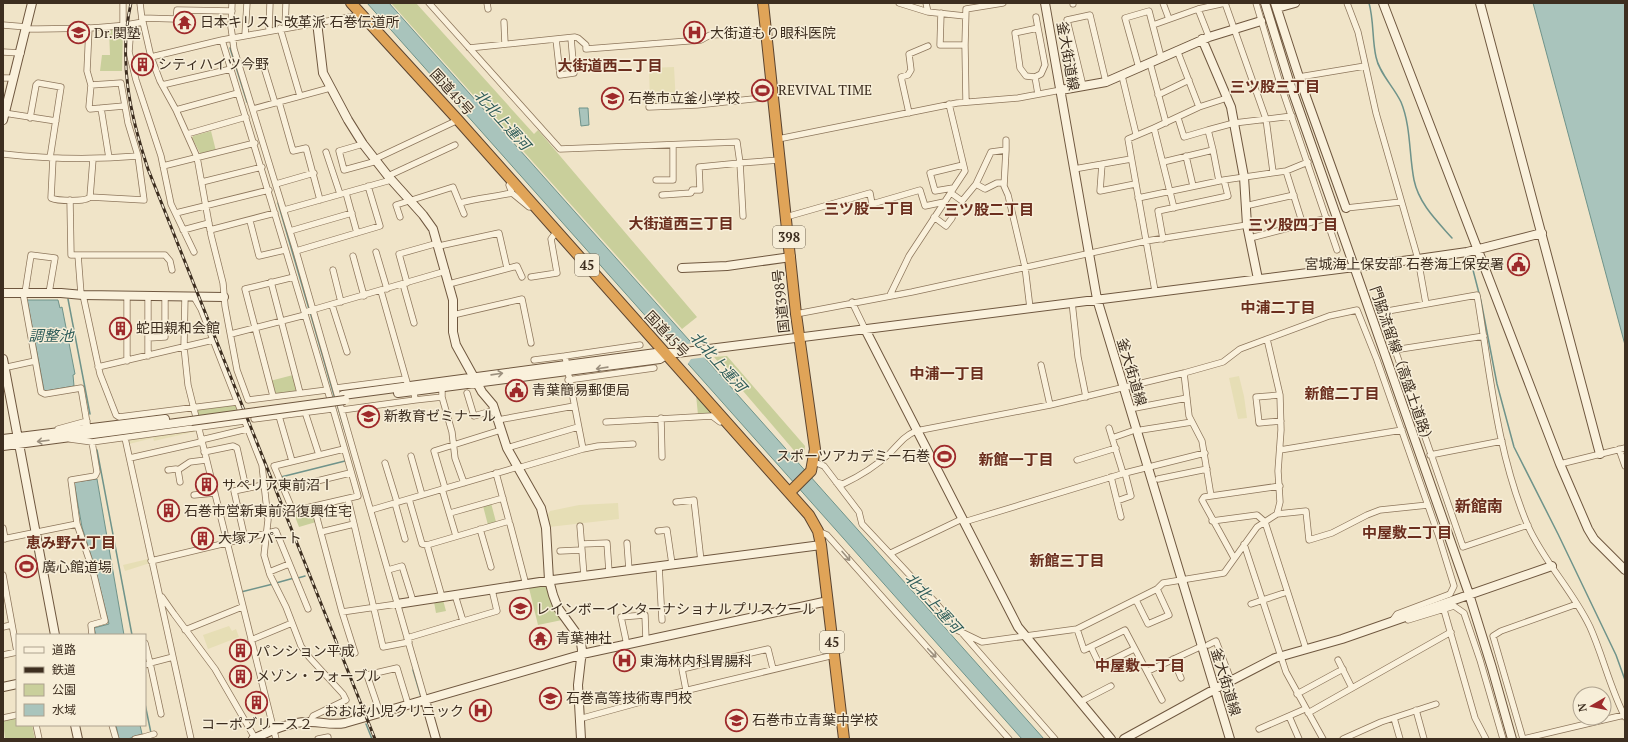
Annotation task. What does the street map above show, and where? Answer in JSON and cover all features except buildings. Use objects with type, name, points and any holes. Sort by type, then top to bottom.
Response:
[{"type":"highway","name":"国道45号","points":[[351,3],[670,354],[724,418],[792,490],[809,515],[818,531],[821,545],[844,739]]},
{"type":"highway","name":"国道398号","points":[[763,3],[796,314],[815,449],[812,466]]},
{"type":"highway","points":[[792,490],[812,466]]},
{"type":"street","points":[[32,3],[21,53],[5,103],[4,116],[56,121]]},
{"type":"street","points":[[123,3],[123,26]]},
{"type":"street","points":[[140,3],[142,20],[151,57],[162,85],[176,110],[197,157],[210,230],[218,260],[237,370],[248,400],[327,390]]},
{"type":"street","points":[[232,3],[234,49],[296,251],[308,312],[327,390],[344,449],[350,473],[359,483],[358,496],[293,511],[274,466],[344,449]]},
{"type":"street","points":[[245,36],[247,3]]},
{"type":"street","points":[[269,30],[270,3]]},
{"type":"street","points":[[286,3],[283,28],[300,96]]},
{"type":"street","points":[[428,3],[560,149],[673,146],[737,142],[740,163],[743,216]]},
{"type":"street","points":[[899,3],[928,12],[965,16]]},
{"type":"street","points":[[926,3],[928,12]]},
{"type":"street","points":[[966,102],[964,45],[966,9],[978,5],[1003,3]]},
{"type":"street","name":"釜大街道線","points":[[1045,3],[1097,299],[1182,580],[1205,646],[1215,689],[1230,739]]},
{"type":"street","points":[[1164,3],[1169,19]]},
{"type":"street","points":[[1153,25],[1198,9],[1225,3],[1266,119],[1273,172]]},
{"type":"street","points":[[1256,3],[1260,20],[1337,250]]},
{"type":"street","name":"門脇流留線（高盛土道路）","points":[[1264,3],[1284,66],[1468,594],[1492,668],[1512,739]]},
{"type":"street","points":[[1295,3],[1276,5],[1299,77],[1346,208],[1402,202]]},
{"type":"street","points":[[1347,3],[1358,32],[1365,66],[1418,259],[1426,304]]},
{"type":"street","points":[[1383,3],[1579,510],[1594,539],[1625,570]]},
{"type":"street","points":[[1480,3],[1600,454]]},
{"type":"street","points":[[1198,9],[1205,38],[1227,98],[1234,123],[1238,154],[1244,176],[1247,225],[1258,279]]},
{"type":"street","points":[[3,25],[27,28],[89,28],[123,26],[131,25],[142,20],[176,19],[177,10],[232,11]]},
{"type":"street","points":[[1139,68],[1125,18],[1149,11],[1161,57]]},
{"type":"street","points":[[940,13],[940,45],[964,45]]},
{"type":"street","points":[[151,57],[233,37],[361,15]]},
{"type":"street","points":[[1083,86],[1067,20],[1090,15],[1106,82]]},
{"type":"street","points":[[1036,17],[1045,65],[1041,74],[1035,77],[1026,76],[1020,68],[1015,33],[1038,28]]},
{"type":"street","points":[[778,139],[949,104],[1038,94],[1106,82],[1150,64],[1161,57],[1205,38],[1260,20]]},
{"type":"street","points":[[317,22],[323,73],[330,88],[364,144],[390,178],[411,200],[430,224],[438,244],[453,300],[453,332],[456,345],[476,381],[495,410],[507,448],[544,516],[549,580],[558,608],[579,637],[582,655],[578,684],[581,739]]},
{"type":"street","points":[[504,22],[505,44]]},
{"type":"street","points":[[131,25],[129,52],[136,80],[147,109],[163,166],[171,204],[194,252]]},
{"type":"street","points":[[89,28],[87,72],[91,85],[89,107],[90,109],[124,106]]},
{"type":"street","points":[[469,48],[578,38],[586,46],[586,49],[701,40],[710,35],[766,33]]},
{"type":"street","points":[[556,39],[560,75],[574,73],[572,38]]},
{"type":"street","points":[[222,40],[269,190],[285,250],[336,388],[359,483],[371,510],[388,570],[395,604],[436,739]]},
{"type":"street","points":[[909,113],[901,77],[908,75],[911,70],[909,54],[928,46]]},
{"type":"street","points":[[1177,50],[1199,107]]},
{"type":"street","points":[[3,52],[21,53]]},
{"type":"street","points":[[263,64],[293,151],[306,148],[314,173],[320,200]]},
{"type":"street","points":[[1150,64],[1166,123]]},
{"type":"street","points":[[1299,77],[1365,66]]},
{"type":"street","points":[[162,85],[230,69]]},
{"type":"street","points":[[1122,76],[1136,134]]},
{"type":"street","points":[[1035,77],[1038,94]]},
{"type":"street","points":[[3,78],[14,78]]},
{"type":"street","points":[[1158,95],[1188,80]]},
{"type":"street","points":[[30,118],[36,85],[38,83],[61,87],[52,158],[51,198],[53,200],[86,200],[90,197],[144,200],[138,156],[124,106],[121,83],[91,85]]},
{"type":"street","points":[[253,109],[330,88]]},
{"type":"street","points":[[176,110],[238,93]]},
{"type":"street","points":[[649,107],[697,105],[770,97],[773,95]]},
{"type":"street","points":[[1154,291],[1128,139],[1136,134],[1178,118],[1199,107],[1227,98]]},
{"type":"street","points":[[890,295],[902,268],[965,171],[949,104]]},
{"type":"street","points":[[101,108],[109,158]]},
{"type":"street","points":[[1178,118],[1184,137],[1234,123],[1292,116]]},
{"type":"street","points":[[186,134],[246,117]]},
{"type":"street","points":[[364,144],[339,151],[344,170],[376,160],[458,120]]},
{"type":"street","points":[[1154,128],[1174,208]]},
{"type":"street","points":[[1163,239],[1158,211],[1228,196],[1212,150],[1208,130]]},
{"type":"street","points":[[1006,140],[1004,183],[1025,267],[1030,308]]},
{"type":"street","points":[[163,166],[254,143]]},
{"type":"street","points":[[284,210],[343,194],[390,178],[455,145]]},
{"type":"street","points":[[656,180],[672,180],[673,146]]},
{"type":"street","points":[[952,190],[962,201],[976,184],[991,152],[1006,150]]},
{"type":"street","points":[[1163,162],[1212,150]]},
{"type":"street","points":[[326,152],[352,213],[357,233]]},
{"type":"street","points":[[3,154],[52,158],[93,159],[138,156]]},
{"type":"street","points":[[1186,156],[1193,186]]},
{"type":"street","points":[[90,197],[93,159]]},
{"type":"street","points":[[1074,169],[1131,159]]},
{"type":"street","points":[[662,195],[691,194],[692,190],[700,190],[700,167],[780,160]]},
{"type":"street","points":[[1138,198],[1222,180],[1286,170],[1308,162]]},
{"type":"street","points":[[1102,164],[1100,191],[1135,184]]},
{"type":"street","points":[[952,190],[935,191],[930,173],[963,165]]},
{"type":"street","points":[[202,182],[262,167]]},
{"type":"street","points":[[1286,170],[1303,225]]},
{"type":"street","points":[[276,184],[314,173]]},
{"type":"street","points":[[513,181],[509,185],[512,193],[529,207],[534,205]]},
{"type":"street","points":[[976,184],[985,188],[997,183],[1004,183]]},
{"type":"street","points":[[296,251],[380,226],[368,186]]},
{"type":"street","points":[[400,217],[396,205],[453,187],[464,214]]},
{"type":"street","points":[[176,213],[206,207],[269,190]]},
{"type":"street","points":[[786,217],[870,193],[872,204],[920,190],[925,206],[944,202]]},
{"type":"street","points":[[460,203],[512,193]]},
{"type":"street","points":[[1245,206],[1294,195]]},
{"type":"street","points":[[70,200],[71,255],[165,255],[170,261],[172,270]]},
{"type":"street","points":[[210,230],[250,221],[274,213]]},
{"type":"street","points":[[290,231],[352,213]]},
{"type":"street","points":[[934,217],[946,226],[952,218]]},
{"type":"street","points":[[1250,238],[1327,218]]},
{"type":"street","points":[[250,221],[259,256],[285,250]]},
{"type":"street","points":[[183,230],[209,223]]},
{"type":"street","points":[[796,314],[852,302],[912,292],[1146,241],[1247,225]]},
{"type":"street","points":[[531,277],[557,273],[551,239],[557,231]]},
{"type":"street","points":[[414,323],[399,254],[438,244],[499,233],[507,268]]},
{"type":"street","points":[[534,360],[566,364],[660,359],[670,354],[1154,291],[1418,259],[1478,250],[1542,233]]},
{"type":"street","points":[[376,252],[384,290],[410,389]]},
{"type":"street","points":[[49,293],[55,258],[31,255],[24,293],[35,361],[43,393],[81,388],[88,425]]},
{"type":"street","points":[[78,255],[82,295],[98,367],[108,396],[119,417],[191,415]]},
{"type":"street","points":[[353,256],[364,296]]},
{"type":"street","points":[[682,268],[728,266],[791,257]]},
{"type":"street","points":[[449,284],[517,266],[522,277]]},
{"type":"street","points":[[333,270],[342,302]]},
{"type":"street","points":[[230,334],[280,322],[308,312],[446,272]]},
{"type":"street","points":[[273,396],[245,289],[294,277]]},
{"type":"street","points":[[270,282],[300,393]]},
{"type":"street","points":[[3,293],[224,297]]},
{"type":"street","points":[[1528,525],[1463,547],[1430,455],[1382,312],[1476,295],[1502,441],[1508,466],[1528,525],[1536,541],[1577,604],[1590,627],[1624,716],[1523,739],[1493,636],[1501,631],[1577,604]]},
{"type":"street","points":[[127,296],[127,361]]},
{"type":"street","points":[[148,296],[148,356]]},
{"type":"street","points":[[148,338],[165,337],[165,296]]},
{"type":"street","points":[[185,296],[185,370],[191,415],[198,427],[276,739]]},
{"type":"street","points":[[194,296],[213,340],[262,465],[268,520],[265,534],[264,555],[269,572],[304,650],[343,694],[346,700],[313,716],[310,722]]},
{"type":"street","points":[[453,315],[522,299],[531,343]]},
{"type":"street","points":[[852,302],[916,431],[1018,627],[1111,739]]},
{"type":"street","points":[[1072,302],[1078,357],[1086,397]]},
{"type":"street","points":[[332,305],[347,352]]},
{"type":"street","points":[[836,482],[843,484],[867,471],[890,453],[904,437],[916,431],[1124,389],[1184,373],[1223,362],[1240,349],[1330,316],[1357,310],[1366,329],[1402,430],[1454,586],[1450,594],[1397,614],[1392,621]]},
{"type":"street","points":[[1394,350],[1484,336]]},
{"type":"street","points":[[1267,339],[1280,395],[1281,421],[1278,471],[1280,502],[1276,514]]},
{"type":"street","points":[[98,367],[213,340]]},
{"type":"street","points":[[3,446],[42,434],[88,425],[344,398],[476,381],[566,364],[640,345]]},
{"type":"street","points":[[35,361],[4,365],[55,634]]},
{"type":"street","points":[[566,364],[583,449]]},
{"type":"street","points":[[1041,365],[1050,405]]},
{"type":"street","points":[[568,380],[654,368]]},
{"type":"street","points":[[1184,373],[1192,422],[1201,438],[1205,453],[1211,496]]},
{"type":"street","points":[[336,388],[410,389],[442,393],[476,381]]},
{"type":"street","points":[[342,410],[410,389]]},
{"type":"street","points":[[442,393],[454,444],[455,458],[464,483]]},
{"type":"street","points":[[467,393],[474,416],[495,410]]},
{"type":"street","points":[[1280,395],[1256,397],[1258,423],[1281,421]]},
{"type":"street","points":[[1135,408],[1187,398]]},
{"type":"street","points":[[3,439],[19,441],[65,438],[191,415],[237,402]]},
{"type":"street","points":[[498,420],[574,406]]},
{"type":"street","points":[[254,419],[332,409]]},
{"type":"street","points":[[305,412],[319,455]]},
{"type":"street","points":[[279,416],[292,461]]},
{"type":"street","points":[[606,422],[712,416],[720,422],[724,418]]},
{"type":"street","points":[[661,418],[662,457]]},
{"type":"street","points":[[65,438],[92,442],[244,420]]},
{"type":"street","points":[[1142,430],[1192,422]]},
{"type":"street","points":[[507,448],[578,427]]},
{"type":"street","points":[[130,458],[247,428]]},
{"type":"street","points":[[1109,428],[1131,496],[1117,501]]},
{"type":"street","points":[[456,536],[434,451],[501,430]]},
{"type":"street","points":[[1280,450],[1402,430]]},
{"type":"street","points":[[1112,438],[1132,431]]},
{"type":"street","points":[[125,438],[151,561],[192,739]]},
{"type":"street","points":[[1430,455],[1502,441]]},
{"type":"street","points":[[92,442],[97,472],[95,476],[71,480],[77,524],[93,571],[105,621],[91,625],[92,634]]},
{"type":"street","points":[[371,510],[583,449],[598,446],[633,444]]},
{"type":"street","points":[[204,452],[233,446],[237,448],[246,488]]},
{"type":"street","points":[[1077,460],[1116,448]]},
{"type":"street","points":[[1560,464],[1622,448],[1625,466]]},
{"type":"street","points":[[891,553],[963,520],[1124,473],[1205,453]]},
{"type":"street","points":[[411,456],[422,495]]},
{"type":"street","points":[[168,470],[178,470],[190,462],[206,460]]},
{"type":"street","points":[[385,463],[406,539]]},
{"type":"street","points":[[812,466],[824,466],[859,512],[862,524],[891,553],[957,630],[1055,739]]},
{"type":"street","points":[[1158,479],[1207,469]]},
{"type":"street","points":[[178,470],[180,482]]},
{"type":"street","points":[[284,489],[350,473]]},
{"type":"street","points":[[409,499],[422,544],[427,545],[480,530],[510,520],[496,473]]},
{"type":"street","points":[[1111,477],[1120,517]]},
{"type":"street","points":[[245,539],[234,491],[263,485]]},
{"type":"street","points":[[1234,558],[1212,521],[1202,500],[1204,497],[1280,486]]},
{"type":"street","points":[[194,495],[214,493]]},
{"type":"street","points":[[450,513],[503,498]]},
{"type":"street","points":[[348,499],[383,647],[407,641],[497,611],[492,590]]},
{"type":"street","points":[[676,502],[694,500],[701,561]]},
{"type":"street","points":[[957,630],[982,642],[1077,629],[1157,589],[1163,583],[1224,573],[1257,527],[1276,514],[1306,511],[1309,540],[1332,533],[1380,510],[1428,505]]},
{"type":"street","points":[[314,507],[342,612],[355,654]]},
{"type":"street","points":[[1579,510],[1603,541],[1625,562]]},
{"type":"street","points":[[1212,521],[1257,515],[1265,522],[1306,649]]},
{"type":"street","points":[[3,528],[4,539],[77,524]]},
{"type":"street","points":[[321,532],[354,524]]},
{"type":"street","points":[[510,524],[526,585]]},
{"type":"street","points":[[580,526],[584,576]]},
{"type":"street","points":[[480,530],[491,567]]},
{"type":"street","points":[[658,531],[667,530],[672,564]]},
{"type":"street","points":[[151,561],[276,531],[308,609]]},
{"type":"street","points":[[818,531],[824,532],[827,535],[1009,739]]},
{"type":"street","points":[[628,543],[629,570]]},
{"type":"street","points":[[560,551],[608,544],[609,572]]},
{"type":"street","points":[[1244,544],[1286,672],[1306,711],[1323,739]]},
{"type":"street","points":[[427,545],[442,597]]},
{"type":"street","points":[[342,612],[526,585],[549,580],[821,545]]},
{"type":"street","points":[[269,572],[289,564]]},
{"type":"street","points":[[388,570],[402,566],[413,601]]},
{"type":"street","points":[[659,566],[662,620]]},
{"type":"street","points":[[1124,739],[1231,680],[1281,656],[1392,621],[1552,566]]},
{"type":"street","points":[[3,575],[5,599],[16,647]]},
{"type":"street","points":[[1136,600],[1148,624],[1169,615],[1157,589]]},
{"type":"street","points":[[1251,604],[1288,592]]},
{"type":"street","points":[[455,595],[463,622]]},
{"type":"street","points":[[160,598],[162,597],[215,669],[254,738],[297,723],[310,722],[337,725],[582,655],[828,601]]},
{"type":"street","points":[[1392,621],[1401,622],[1454,606],[1464,613],[1487,683],[1503,739]]},
{"type":"street","points":[[185,630],[242,607]]},
{"type":"street","points":[[1444,610],[1475,718],[1486,739]]},
{"type":"street","points":[[627,645],[621,617],[645,615],[646,640]]},
{"type":"street","points":[[251,640],[292,623]]},
{"type":"street","points":[[3,627],[12,625]]},
{"type":"street","points":[[1077,629],[1084,650],[1125,630],[1162,700]]},
{"type":"street","points":[[1259,729],[1306,711],[1352,688],[1451,632]]},
{"type":"street","points":[[1148,671],[1173,659],[1216,642],[1231,680]]},
{"type":"street","points":[[1091,647],[1100,666],[1134,649]]},
{"type":"street","points":[[686,690],[682,669],[768,649],[772,668]]},
{"type":"street","points":[[146,650],[148,664],[161,714]]},
{"type":"street","points":[[3,655],[16,652]]},
{"type":"street","points":[[579,719],[772,668],[834,655]]},
{"type":"street","points":[[148,664],[173,657]]},
{"type":"street","points":[[1173,659],[1181,678]]},
{"type":"street","points":[[1338,660],[1352,688]]},
{"type":"street","points":[[380,713],[367,675],[397,668],[408,704]]},
{"type":"street","points":[[1297,694],[1342,669]]},
{"type":"street","points":[[3,687],[16,684]]},
{"type":"street","points":[[1080,702],[1111,686]]},
{"type":"street","points":[[1343,739],[1394,718],[1436,704]]},
{"type":"street","points":[[1416,710],[1424,739]]},
{"type":"street","points":[[3,718],[16,715]]},
{"type":"street","points":[[1290,716],[1299,739]]},
{"type":"street","points":[[1394,718],[1400,739]]},
{"type":"street","points":[[36,726],[39,739]]},
{"type":"street","points":[[75,726],[78,739]]},
{"type":"street","points":[[112,726],[116,739]]},
{"type":"street","points":[[135,739],[144,738],[154,734]]},
{"type":"street","points":[[318,739],[328,737],[328,739]]},
{"type":"shaded area","points":[[674,67],[676,103],[650,104],[649,68]]},
{"type":"shaded area","points":[[1239,376],[1247,418],[1238,419],[1229,378]]},
{"type":"shaded area","points":[[197,431],[154,441],[153,438],[129,444],[128,440]]},
{"type":"shaded area","points":[[618,503],[619,519],[549,527],[547,516],[550,511],[579,505]]},
{"type":"shaded area","points":[[148,559],[150,563],[125,571],[123,565]]},
{"type":"shaded area","points":[[229,626],[232,631],[236,629],[239,637],[208,649],[203,635]]},
{"type":"green space","points":[[391,3],[416,3],[534,134],[538,130],[697,317],[682,329]]},
{"type":"green space","points":[[123,29],[122,71],[100,71],[102,55],[110,55],[109,30]]},
{"type":"green space","points":[[211,131],[216,151],[201,155],[192,138],[193,136]]},
{"type":"green space","points":[[727,356],[805,446],[803,461],[714,357]]},
{"type":"green space","points":[[293,375],[296,389],[295,392],[277,394],[274,392],[270,381]]},
{"type":"green space","points":[[696,395],[712,414],[698,415]]},
{"type":"green space","points":[[236,404],[241,419],[200,425],[197,409]]},
{"type":"green space","points":[[491,503],[496,522],[488,525],[483,506]]},
{"type":"green space","points":[[311,510],[314,512],[316,522],[299,527],[294,514]]},
{"type":"green space","points":[[546,585],[551,603],[562,620],[538,625],[529,588]]},
{"type":"green space","points":[[443,600],[446,611],[436,613],[434,602]]},
{"type":"green space","points":[[16,717],[16,726],[32,726],[35,739],[5,739],[3,720]]},
{"type":"water","points":[[367,3],[389,3],[1044,739],[1022,739]]},
{"type":"water","points":[[1533,3],[1625,3],[1625,345]]},
{"type":"water","points":[[579,108],[588,108],[589,125],[581,126]]},
{"type":"water","name":"調整池","points":[[27,300],[58,300],[60,308],[62,307],[75,374],[73,375],[74,386],[46,391],[44,390]]},
{"type":"water","points":[[97,479],[124,634],[96,634],[94,628],[109,624],[95,568],[82,527],[74,482]]},
{"type":"water","points":[[116,726],[140,726],[142,734],[128,739],[119,739]]},
{"type":"pier","points":[[695,343],[707,357],[691,359],[687,365],[670,346]]},
{"type":"waterway","points":[[1369,3],[1378,63],[1383,74],[1398,96],[1407,121],[1412,170],[1416,189],[1429,212],[1452,238]]},
{"type":"waterway","points":[[230,48],[247,102]]},
{"type":"waterway","points":[[278,203],[309,309]]},
{"type":"waterway","points":[[1473,270],[1481,301],[1497,384],[1514,447],[1558,534],[1616,655],[1625,680]]},
{"type":"waterway","points":[[68,299],[90,414]]},
{"type":"waterway","points":[[310,312],[335,399]]},
{"type":"waterway","points":[[337,404],[345,431]]},
{"type":"waterway","points":[[97,450],[132,634]]},
{"type":"waterway","points":[[281,477],[345,461]]},
{"type":"waterway","points":[[298,578],[305,576]]},
{"type":"waterway","points":[[276,583],[294,578]]},
{"type":"waterway","points":[[241,592],[273,584]]},
{"type":"waterway","points":[[413,670],[421,697]]},
{"type":"waterway","points":[[146,709],[151,733]]},
{"type":"waterway","points":[[366,724],[372,739]]},
{"type":"railway","points":[[131,3],[127,24],[126,45],[128,87],[131,108],[148,169],[375,739]]},
{"type":"place","name":"日本キリスト改革派 石巻伝道所","points":[[184,22]]},
{"type":"place","name":"Dr.関塾","points":[[78,33]]},
{"type":"place","name":"大街道もり眼科医院","points":[[694,33]]},
{"type":"place","name":"シティハイツ今野","points":[[142,64]]},
{"type":"place","name":"REVIVAL TIME","points":[[762,90]]},
{"type":"place","name":"石巻市立釜小学校","points":[[612,98]]},
{"type":"place","name":"宮城海上保安部 石巻海上保安署","points":[[1519,264]]},
{"type":"place","name":"蛇田親和会館","points":[[120,328]]},
{"type":"place","name":"青葉簡易郵便局","points":[[517,390]]},
{"type":"place","name":"新教育ゼミナール","points":[[369,416]]},
{"type":"place","name":"スポーツアカデミー石巻","points":[[945,456]]},
{"type":"place","name":"サペリア東前沼Ⅰ","points":[[206,485]]},
{"type":"place","name":"石巻市営新東前沼復興住宅","points":[[168,511]]},
{"type":"place","name":"大塚アパート","points":[[203,538]]},
{"type":"place","name":"廣心館道場","points":[[27,567]]},
{"type":"place","name":"レインボーインターナショナルプリスクール","points":[[520,609]]},
{"type":"place","name":"青葉神社","points":[[540,638]]},
{"type":"place","name":"パンション平成","points":[[240,651]]},
{"type":"place","name":"東海林内科胃腸科","points":[[625,661]]},
{"type":"place","name":"メゾン・フォーブル","points":[[241,676]]},
{"type":"place","name":"石巻高等技術専門校","points":[[551,698]]},
{"type":"place","name":"コーポブリース２","points":[[257,702]]},
{"type":"place","name":"おおば小児クリニック","points":[[480,711]]},
{"type":"place","name":"石巻市立青葉中学校","points":[[737,720]]},
{"type":"district","name":"大街道西二丁目","points":[[610,66]]},
{"type":"district","name":"三ツ股三丁目","points":[[1275,87]]},
{"type":"district","name":"三ツ股一丁目","points":[[869,209]]},
{"type":"district","name":"三ツ股二丁目","points":[[989,210]]},
{"type":"district","name":"大街道西三丁目","points":[[681,224]]},
{"type":"district","name":"三ツ股四丁目","points":[[1293,225]]},
{"type":"district","name":"中浦二丁目","points":[[1278,308]]},
{"type":"district","name":"中浦一丁目","points":[[947,374]]},
{"type":"district","name":"新館二丁目","points":[[1342,394]]},
{"type":"district","name":"新館一丁目","points":[[1016,460]]},
{"type":"district","name":"新館南","points":[[1479,506]]},
{"type":"district","name":"中屋敷二丁目","points":[[1407,533]]},
{"type":"district","name":"恵み野六丁目","points":[[71,543]]},
{"type":"district","name":"新館三丁目","points":[[1067,561]]},
{"type":"district","name":"中屋敷一丁目","points":[[1140,666]]},
{"type":"water label","name":"北北上運河","points":[[502,120]]},
{"type":"water label","name":"北北上運河","points":[[718,362]]},
{"type":"water label","name":"北北上運河","points":[[933,603]]}]
